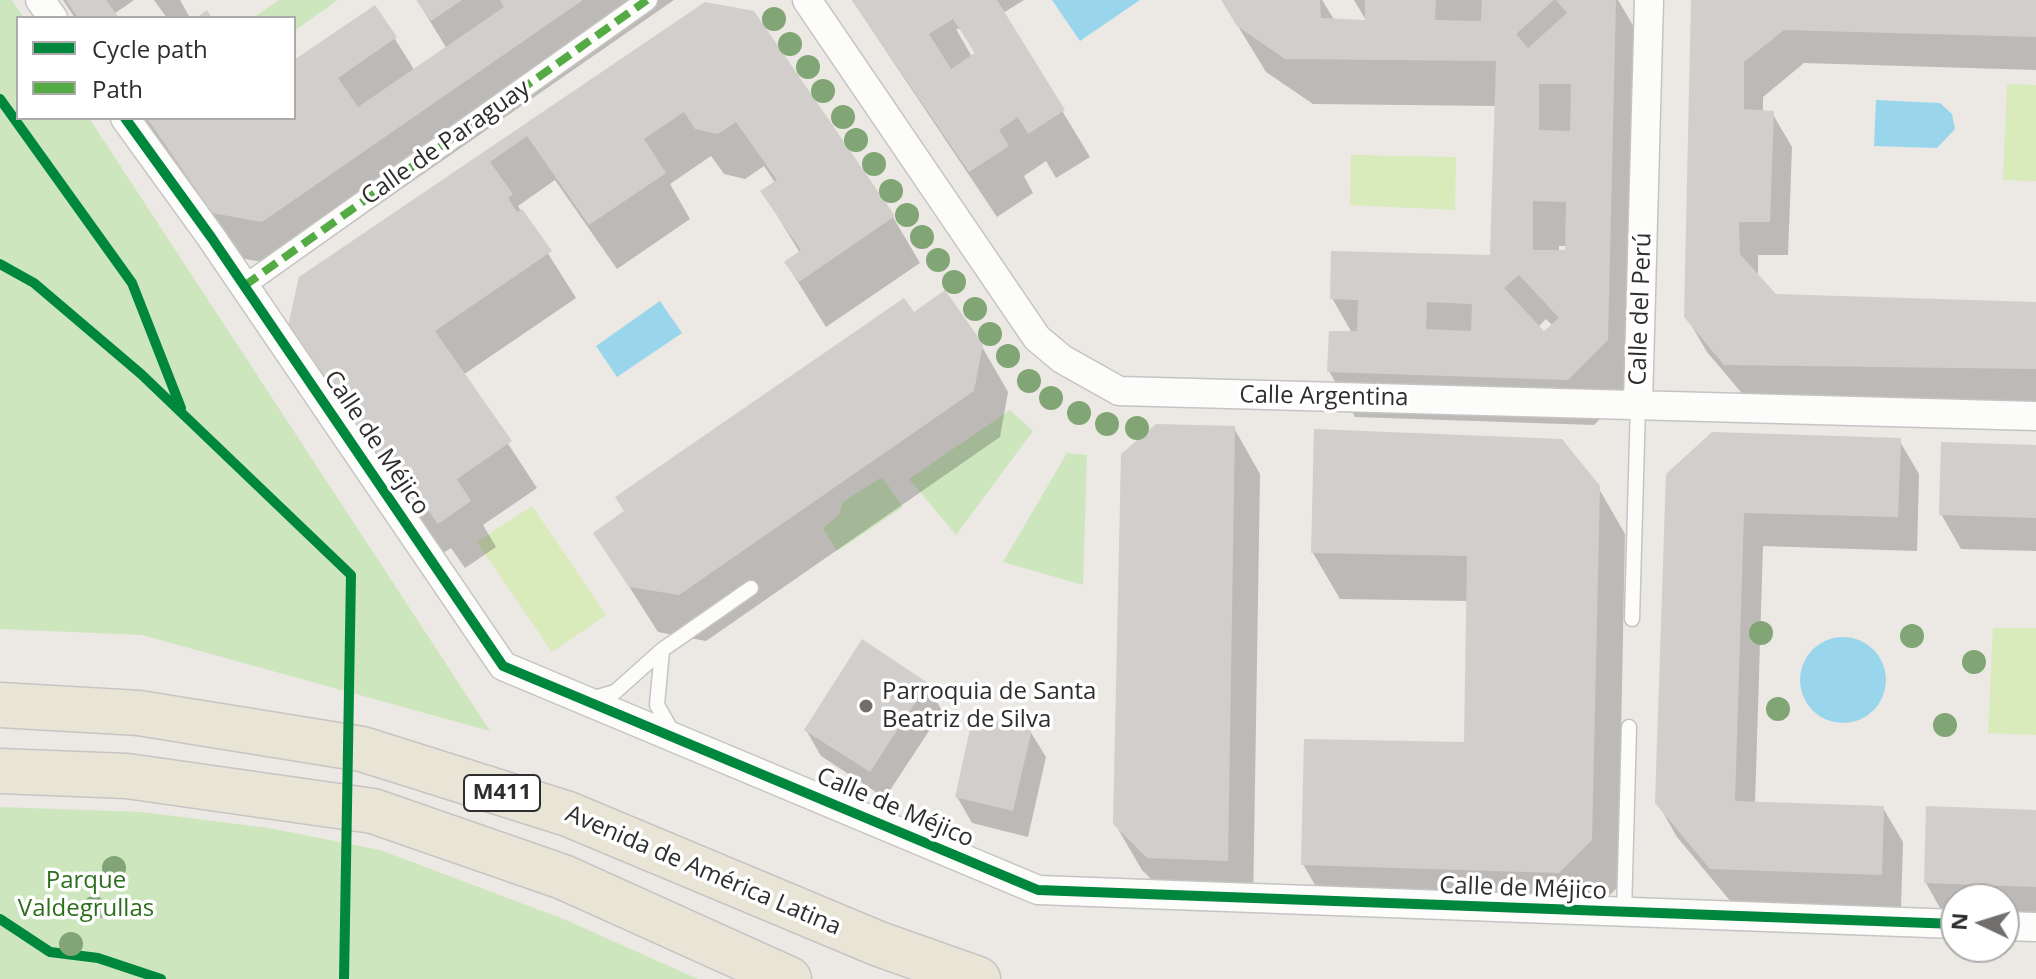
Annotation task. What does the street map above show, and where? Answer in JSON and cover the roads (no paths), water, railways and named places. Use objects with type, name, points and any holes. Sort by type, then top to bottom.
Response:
[{"type":"main road","name":"Avenida de América Latina","points":[[0,705],[139,713],[362,749],[568,814],[879,944],[978,979]]},
{"type":"main road","points":[[0,771],[127,776],[373,811],[563,877],[789,979]]},
{"type":"street","name":"Calle de Paraguay","points":[[244,286],[647,0]]},
{"type":"street","name":"Calle Argentina","points":[[807,0],[1037,338],[1090,377],[1119,391],[2036,416]]},
{"type":"street","name":"Calle del Perú","points":[[1638,404],[1649,0]]},
{"type":"street","name":"Calle de Méjico","points":[[126,120],[244,286],[503,666],[1038,890],[1940,923]]},
{"type":"lane","name":"Calle del Perú","points":[[1632,619],[1638,404]]},
{"type":"lane","points":[[585,700],[615,692],[662,650],[751,588]]},
{"type":"lane","points":[[662,650],[657,705],[676,738]]},
{"type":"lane","points":[[1624,913],[1629,727]]},
{"type":"water","points":[[1052,0],[1140,0],[1080,41]]},
{"type":"water","points":[[1876,100],[1940,103],[1952,114],[1955,129],[1937,148],[1874,146]]},
{"type":"water","points":[[660,301],[682,333],[617,377],[596,346]]},
{"type":"water","points":[[1843,637],[1867,644],[1879,656],[1886,680],[1879,704],[1867,716],[1843,723],[1819,716],[1807,704],[1800,680],[1807,656],[1819,644]]},
{"type":"place","name":"Parroquia de Santa Beatriz de Silva","points":[[866,706]]},
{"type":"park label","name":"Parque Valdegrullas","points":[[86,895]]}]
